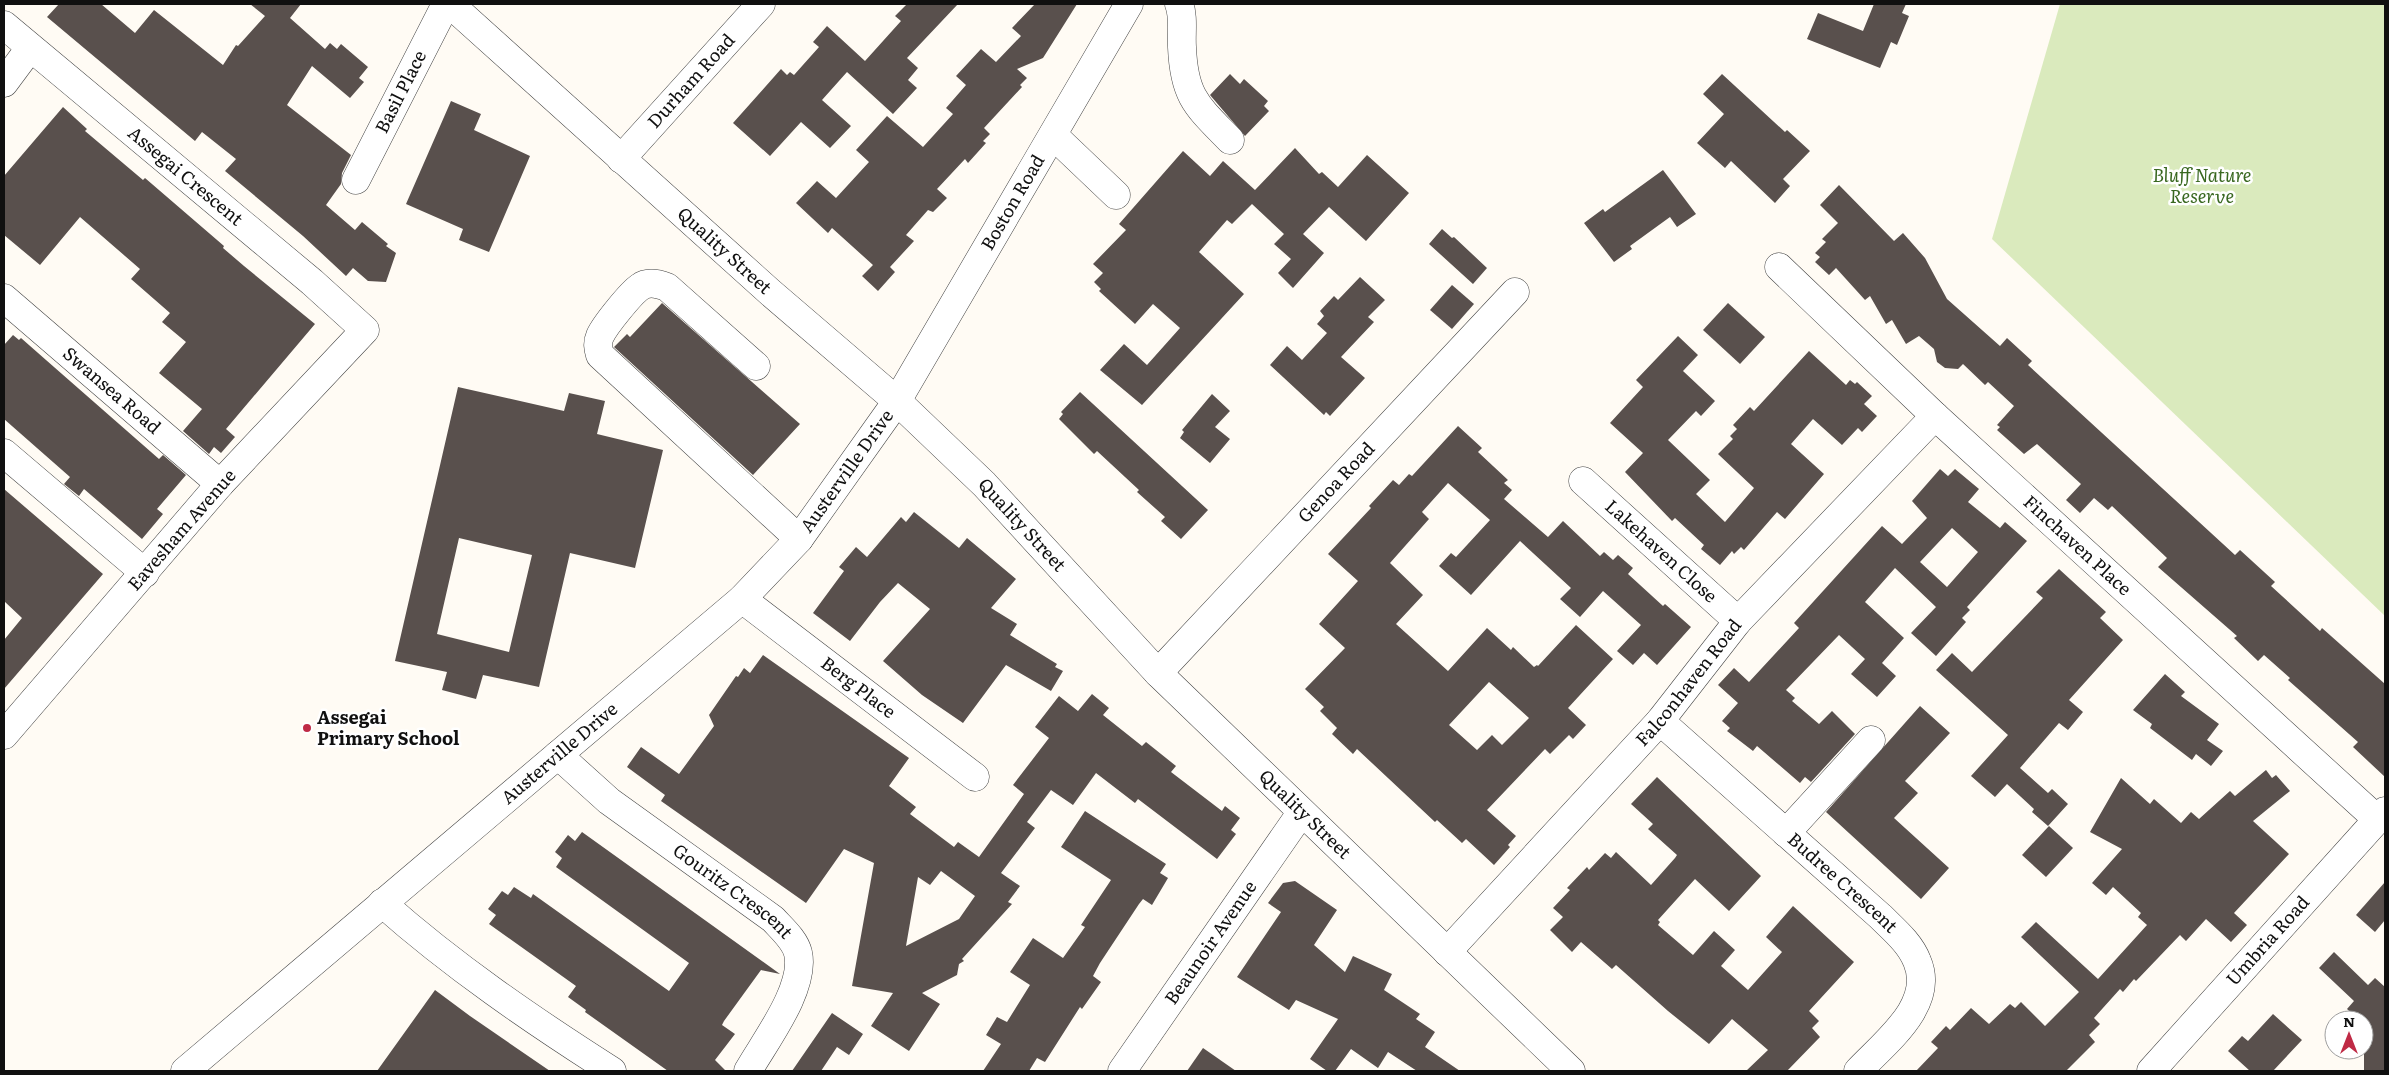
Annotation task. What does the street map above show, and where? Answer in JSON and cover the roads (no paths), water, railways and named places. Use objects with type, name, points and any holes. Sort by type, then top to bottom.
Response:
[{"type":"street","name":"Basil Place","points":[[356,180],[446,4]]},
{"type":"street","name":"Quality Street","points":[[450,4],[770,293],[898,401],[984,484],[1158,673],[1571,1071]]},
{"type":"street","name":"Durham Road","points":[[621,160],[761,4]]},
{"type":"street","name":"Boston Road","points":[[898,401],[1129,4]]},
{"type":"street","points":[[1179,4],[1182,53],[1188,88],[1195,103],[1230,140]]},
{"type":"street","name":"Assegai Crescent","points":[[4,24],[30,48],[312,282],[365,330]]},
{"type":"street","points":[[4,83],[30,48]]},
{"type":"street","points":[[1053,135],[1116,195]]},
{"type":"street","name":"Finchaven Place","points":[[1779,267],[1935,416],[2381,815]]},
{"type":"street","points":[[756,366],[667,287],[657,284],[640,286],[609,322],[600,336],[598,346],[600,355],[799,539]]},
{"type":"street","name":"Genoa Road","points":[[1158,673],[1515,292]]},
{"type":"street","name":"Swansea Road","points":[[4,298],[220,484]]},
{"type":"street","name":"Eavesham Avenue","points":[[4,734],[220,484],[365,330]]},
{"type":"street","name":"Austerville Drive","points":[[184,1071],[742,599],[799,539],[898,401]]},
{"type":"street","name":"Falconhaven Road","points":[[1447,952],[1660,721],[1738,621],[1935,416]]},
{"type":"street","points":[[4,453],[145,573]]},
{"type":"street","name":"Lakehaven Close","points":[[1583,481],[1738,621]]},
{"type":"street","name":"Berg Place","points":[[742,599],[975,777]]},
{"type":"street","name":"Budree Crescent","points":[[1660,721],[1881,917],[1906,942],[1917,959],[1921,972],[1921,989],[1917,1004],[1858,1071]]},
{"type":"street","points":[[1786,833],[1871,740]]},
{"type":"street","name":"Gouritz Crescent","points":[[558,754],[609,801],[773,920],[788,934],[798,952],[799,968],[793,992],[748,1071]]},
{"type":"street","name":"Beaunoir Avenue","points":[[1122,1071],[1302,813]]},
{"type":"street","name":"Umbria Road","points":[[2151,1071],[2381,815]]},
{"type":"street","points":[[382,903],[421,938],[540,1025],[612,1071]]},
{"type":"place","name":"Assegai Primary School","points":[[307,728]]},
{"type":"park label","name":"Bluff Nature Reserve","points":[[2202,186]]}]
